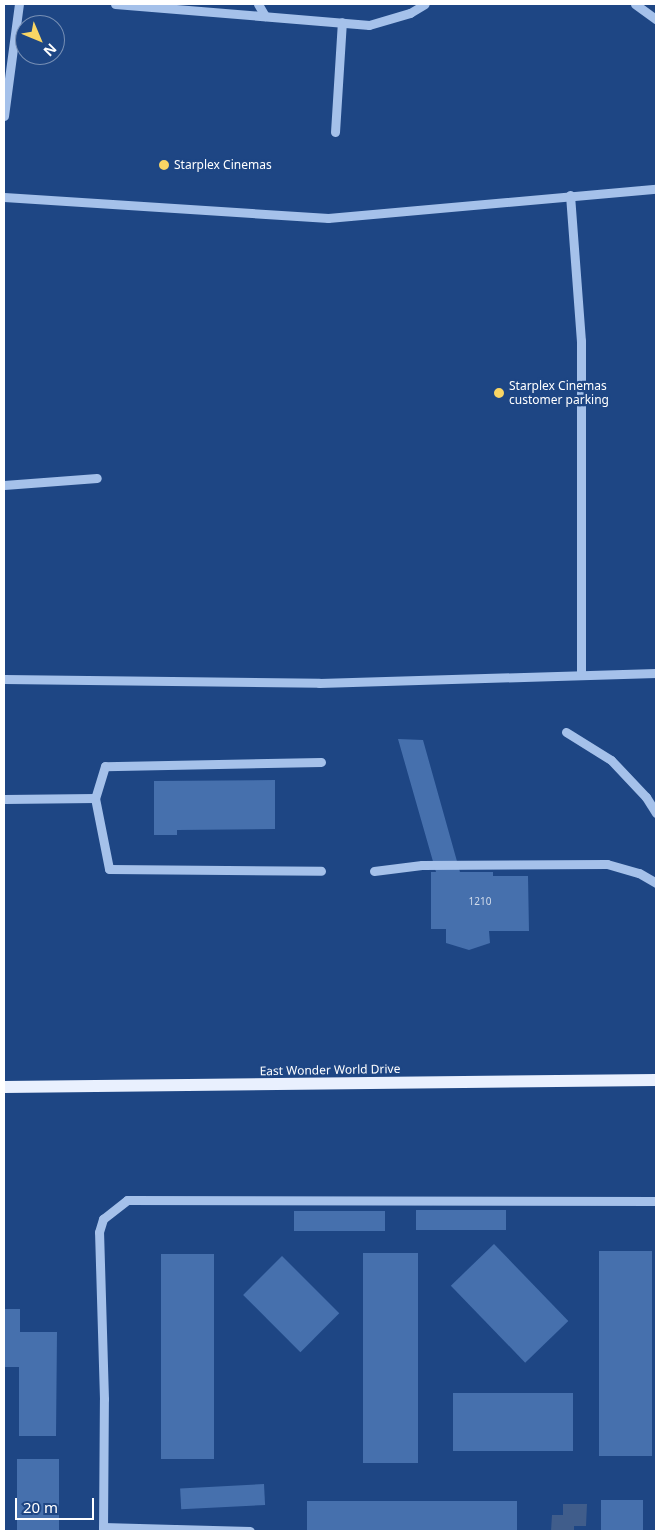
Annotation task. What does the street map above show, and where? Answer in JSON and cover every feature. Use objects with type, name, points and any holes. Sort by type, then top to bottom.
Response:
[{"type":"main road","name":"East Wonder World Drive","points":[[4,1087],[656,1080]]},
{"type":"street","points":[[4,116],[19,4]]},
{"type":"street","points":[[115,4],[369,25],[410,13],[426,4]]},
{"type":"street","points":[[258,4],[265,16]]},
{"type":"street","points":[[635,4],[656,18]]},
{"type":"street","points":[[335,132],[342,22]]},
{"type":"street","points":[[4,197],[328,218],[656,188]]},
{"type":"street","points":[[570,195],[582,341],[581,673]]},
{"type":"street","points":[[4,485],[97,478]]},
{"type":"street","points":[[4,678],[319,682],[656,672]]},
{"type":"street","points":[[566,732],[611,760],[656,813]]},
{"type":"street","points":[[320,762],[105,766],[95,798],[110,870],[321,871]]},
{"type":"street","points":[[4,799],[95,798]]},
{"type":"street","points":[[374,871],[422,865],[607,864],[639,873],[656,883]]},
{"type":"street","points":[[250,1531],[103,1529],[104,1399],[99,1232],[104,1219],[127,1200],[656,1201]]},
{"type":"water","points":[[563,1504],[587,1504],[586,1526],[574,1526],[574,1531],[551,1531],[552,1515],[563,1515]]},
{"type":"building","points":[[398,739],[423,740],[460,872],[493,872],[493,876],[528,876],[529,931],[489,931],[490,943],[469,950],[446,943],[446,929],[431,929],[431,872],[436,872]]},
{"type":"building","points":[[275,780],[275,829],[177,830],[177,835],[154,835],[154,781]]},
{"type":"building","points":[[416,1210],[506,1210],[506,1230],[416,1230]]},
{"type":"building","points":[[294,1211],[385,1211],[385,1231],[294,1231]]},
{"type":"building","points":[[494,1244],[568,1321],[525,1363],[451,1286]]},
{"type":"building","points":[[599,1251],[652,1251],[652,1456],[599,1456]]},
{"type":"building","points":[[363,1253],[418,1253],[418,1463],[363,1463]]},
{"type":"building","points":[[161,1254],[214,1254],[214,1459],[161,1459]]},
{"type":"building","points":[[282,1256],[339,1313],[300,1352],[243,1295]]},
{"type":"building","points":[[4,1309],[20,1309],[20,1332],[57,1332],[56,1436],[19,1436],[19,1367],[4,1367]]},
{"type":"building","points":[[453,1393],[573,1393],[573,1451],[453,1451]]},
{"type":"building","points":[[17,1459],[59,1459],[59,1531],[17,1531]]},
{"type":"building","points":[[264,1484],[265,1505],[181,1509],[180,1488]]},
{"type":"building","points":[[601,1500],[643,1500],[643,1531],[601,1531]]},
{"type":"building","points":[[307,1501],[517,1501],[517,1531],[307,1531]]},
{"type":"place","name":"Starplex Cinemas","points":[[164,165]]},
{"type":"place","name":"Starplex Cinemas customer parking","points":[[499,393]]}]
